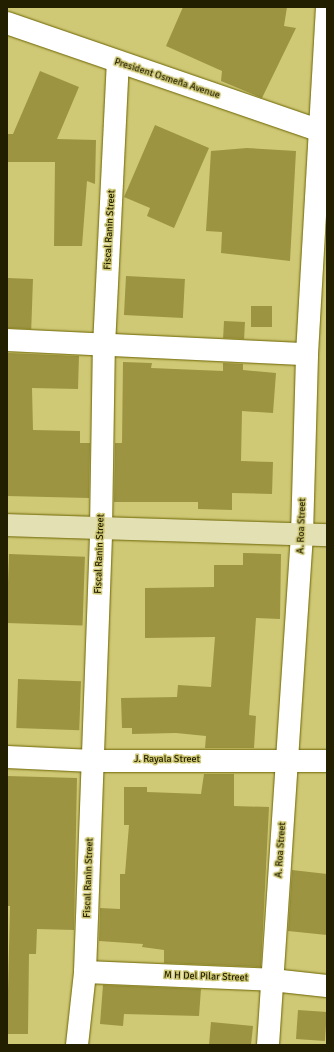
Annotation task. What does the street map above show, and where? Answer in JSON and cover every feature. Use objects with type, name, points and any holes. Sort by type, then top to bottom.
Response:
[{"type":"main road","points":[[7,525],[327,535]]},
{"type":"street","name":"A. Roa Street","points":[[268,1045],[302,535],[307,354],[324,131],[327,7]]},
{"type":"street","name":"President Osmeña Avenue","points":[[7,23],[324,131]]},
{"type":"street","name":"Fiscal Ranin Street","points":[[78,1045],[85,972],[101,529],[104,346],[118,62]]},
{"type":"street","points":[[7,340],[104,346],[307,354]]},
{"type":"street","name":"J. Rayala Street","points":[[7,757],[93,761],[327,761]]},
{"type":"street","name":"M H Del Pilar Street","points":[[85,972],[272,980],[327,986]]},
{"type":"building","points":[[183,7],[287,7],[284,26],[296,28],[262,98],[221,81],[222,71],[166,46]]},
{"type":"building","points":[[40,71],[79,87],[57,139],[96,140],[95,184],[87,181],[82,246],[54,246],[55,162],[7,162],[7,134],[13,134]]},
{"type":"building","points":[[155,125],[209,148],[174,228],[147,216],[150,208],[124,197]]},
{"type":"building","points":[[247,148],[296,151],[290,261],[221,253],[222,232],[206,231],[211,151]]},
{"type":"building","points":[[126,276],[185,279],[183,318],[124,315]]},
{"type":"building","points":[[7,278],[33,279],[31,329],[7,328]]},
{"type":"building","points":[[251,306],[272,306],[272,327],[251,327]]},
{"type":"building","points":[[224,321],[245,322],[244,339],[223,338]]},
{"type":"building","points":[[7,353],[79,356],[78,389],[32,388],[33,430],[80,431],[80,443],[90,443],[89,498],[7,496]]},
{"type":"building","points":[[123,362],[152,363],[151,368],[223,371],[223,363],[243,364],[243,370],[276,373],[273,413],[242,411],[241,461],[273,462],[272,494],[232,493],[232,510],[198,509],[198,502],[114,502],[115,443],[122,443]]},
{"type":"building","points":[[243,553],[281,554],[280,619],[256,618],[249,715],[256,716],[254,748],[205,748],[206,736],[176,733],[132,734],[132,728],[122,728],[121,698],[177,697],[178,685],[211,687],[215,637],[145,638],[145,588],[214,587],[214,565],[243,565]]},
{"type":"building","points":[[9,554],[85,557],[83,626],[7,623]]},
{"type":"building","points":[[18,679],[81,681],[79,730],[16,728]]},
{"type":"building","points":[[204,774],[234,774],[234,806],[269,807],[261,967],[164,963],[164,950],[142,947],[143,944],[99,941],[100,908],[120,909],[120,874],[125,874],[129,825],[124,825],[124,787],[147,787],[147,792],[201,794]]},
{"type":"building","points":[[7,776],[77,778],[74,930],[37,929],[36,954],[29,954],[28,1034],[7,1034],[10,906],[7,906]]},
{"type":"building","points":[[292,870],[327,874],[327,935],[288,931]]},
{"type":"building","points":[[103,985],[201,989],[199,1016],[124,1014],[123,1026],[100,1024]]},
{"type":"building","points":[[298,1010],[327,1012],[325,1041],[296,1039]]},
{"type":"building","points":[[211,1022],[253,1026],[251,1045],[209,1045]]}]
